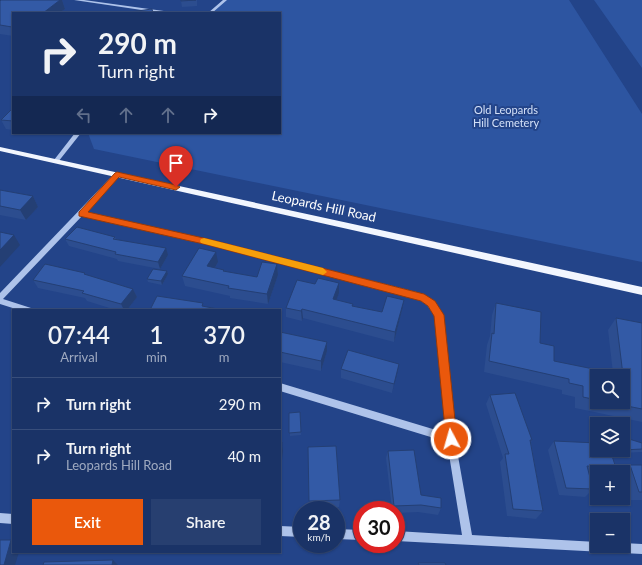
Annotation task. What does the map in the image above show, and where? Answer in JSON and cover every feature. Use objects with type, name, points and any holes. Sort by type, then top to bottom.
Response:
[{"type":"main road","name":"Leopards Hill Road","points":[[0,149],[642,291]]},
{"type":"street","points":[[76,0],[165,12]]},
{"type":"street","points":[[211,12],[225,0]]},
{"type":"street","points":[[56,162],[77,134]]},
{"type":"street","points":[[0,298],[68,226],[82,214],[117,174]]},
{"type":"street","points":[[82,214],[208,242],[424,298],[432,304],[439,315],[451,439],[468,540]]},
{"type":"street","points":[[0,301],[25,309]]},
{"type":"street","points":[[281,387],[451,439]]},
{"type":"street","points":[[0,518],[12,519]]},
{"type":"street","points":[[281,531],[293,532]]},
{"type":"street","points":[[405,536],[642,549]]},
{"type":"green space","name":"Old Leopards Hill Cemetery","points":[[223,0],[569,0],[642,114],[642,262],[94,149],[88,134],[281,134],[281,12],[210,12]]},
{"type":"green space","points":[[594,0],[642,0],[642,68]]},
{"type":"building","points":[[60,0],[44,12],[12,12],[12,27],[0,25],[0,1]]},
{"type":"building","points":[[152,9],[153,12],[130,12]]},
{"type":"building","points":[[12,109],[12,121],[1,120]]},
{"type":"building","points":[[0,190],[33,196],[20,210],[0,206]]},
{"type":"building","points":[[77,227],[115,237],[113,239],[166,248],[158,262],[115,254],[116,252],[65,239]]},
{"type":"building","points":[[0,232],[14,235],[0,250]]},
{"type":"building","points":[[199,248],[216,252],[207,266],[224,270],[223,271],[257,277],[262,262],[277,264],[267,294],[228,288],[229,286],[182,276]]},
{"type":"building","points":[[45,264],[85,273],[84,274],[133,289],[121,304],[82,293],[84,291],[33,280]]},
{"type":"building","points":[[153,269],[167,271],[161,281],[147,279]]},
{"type":"building","points":[[318,278],[339,283],[333,299],[353,304],[352,306],[382,312],[387,296],[404,300],[395,332],[302,309],[301,311],[286,308],[297,280],[315,284]]},
{"type":"building","points":[[157,296],[203,303],[202,306],[218,309],[150,309]]},
{"type":"building","points":[[496,303],[541,312],[540,343],[554,346],[554,361],[593,369],[590,369],[590,398],[583,397],[583,386],[569,383],[569,379],[489,361],[492,333],[494,334]]},
{"type":"building","points":[[616,318],[642,323],[642,409],[630,407],[630,369],[622,369]]},
{"type":"building","points":[[281,332],[327,342],[321,361],[281,352]]},
{"type":"building","points":[[348,350],[399,364],[394,384],[341,369]]},
{"type":"building","points":[[515,393],[532,440],[530,440],[543,511],[513,509],[505,454],[509,454],[490,395]]},
{"type":"building","points":[[300,412],[301,432],[289,433],[289,413]]},
{"type":"building","points":[[630,439],[642,443],[642,449],[630,450]]},
{"type":"building","points":[[554,441],[590,443],[590,457],[612,457],[615,465],[587,466],[590,478],[590,489],[566,488]]},
{"type":"building","points":[[336,446],[340,500],[309,501],[308,447]]},
{"type":"building","points":[[414,450],[421,495],[441,498],[441,508],[421,505],[405,506],[405,501],[393,501],[388,451]]},
{"type":"building","points":[[630,465],[642,465],[642,492],[639,492]]},
{"type":"building","points":[[0,540],[11,540],[4,565],[0,565]]},
{"type":"building","points":[[113,560],[112,565],[43,565],[44,562]]},
{"type":"building","points":[[418,563],[445,563],[446,565],[419,565]]},
{"type":"slow traffic","points":[[204,241],[323,272]]},
{"type":"route","points":[[176,187],[117,174],[82,214],[208,242],[424,298],[432,304],[439,315],[451,439]]}]
